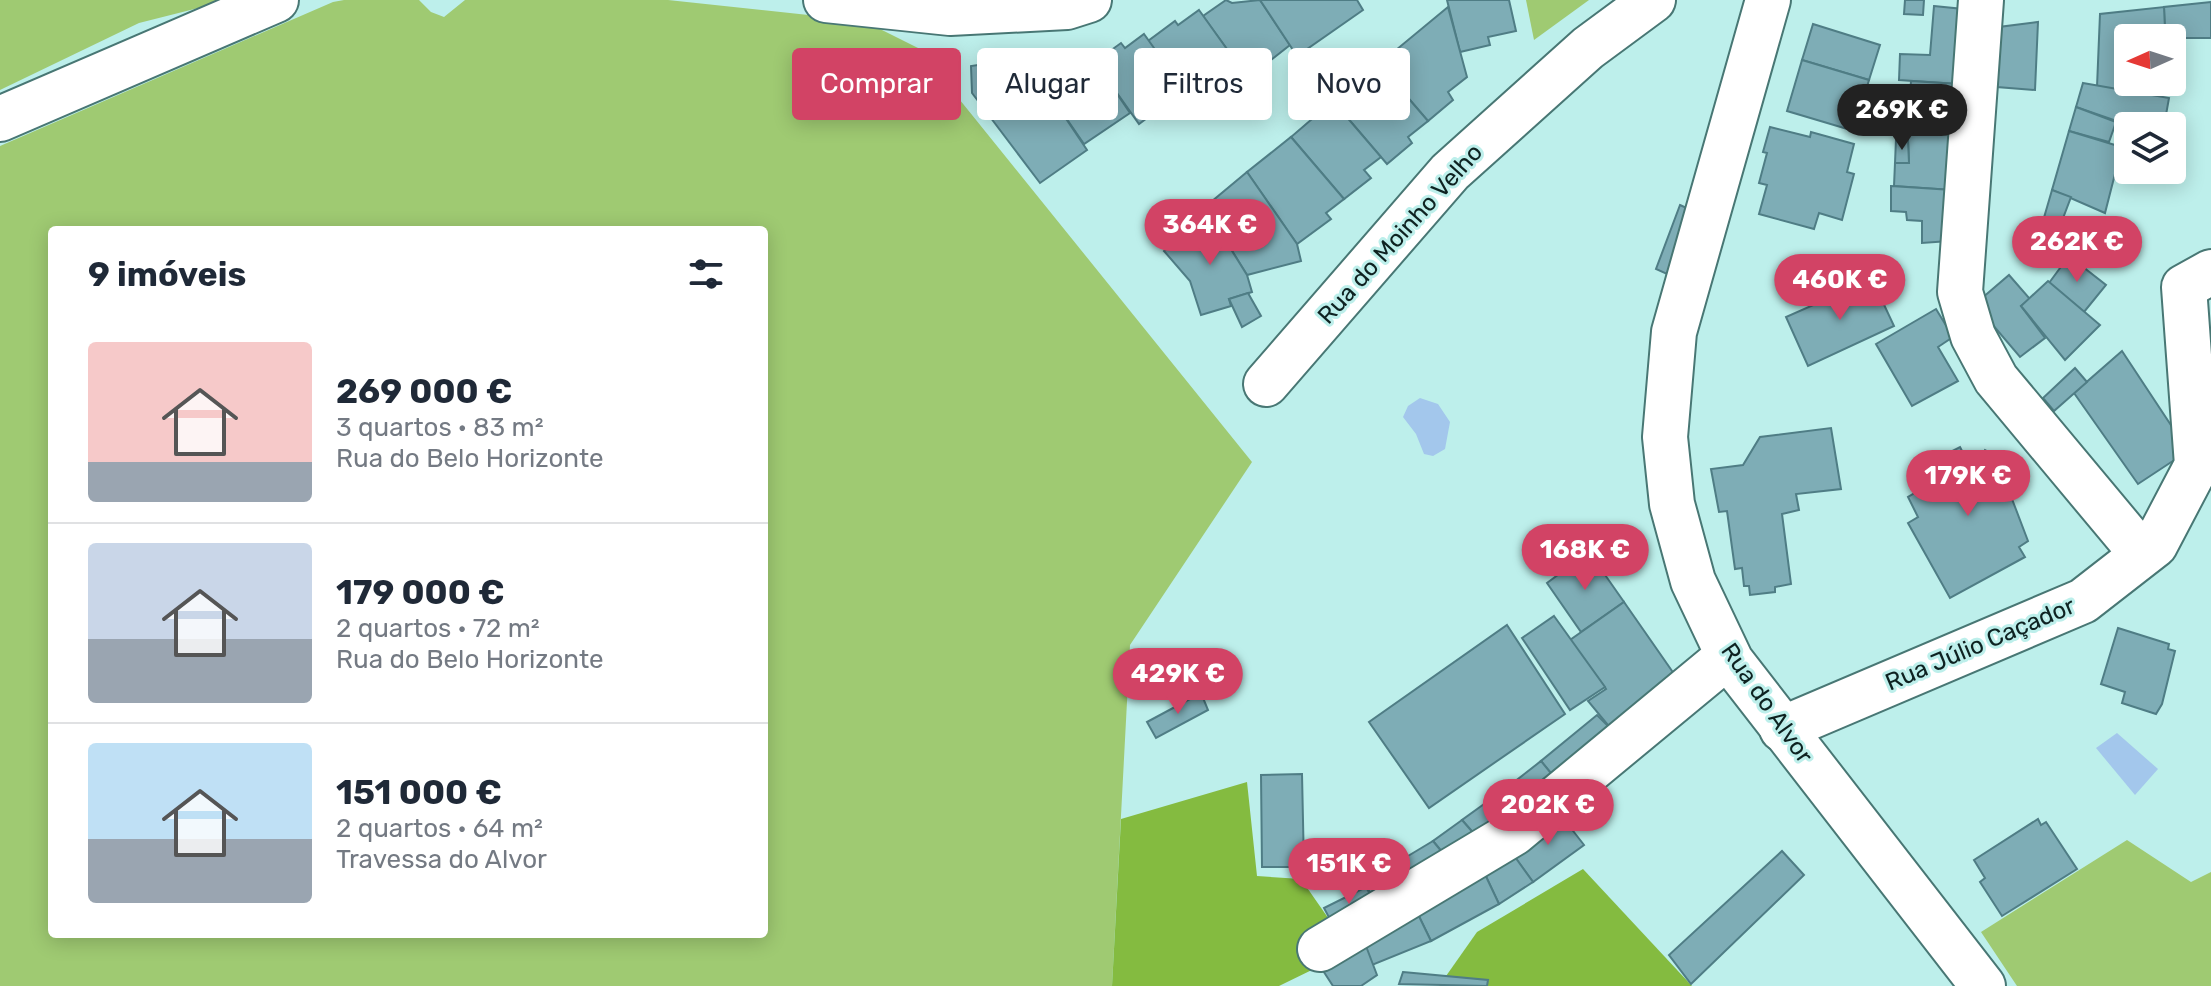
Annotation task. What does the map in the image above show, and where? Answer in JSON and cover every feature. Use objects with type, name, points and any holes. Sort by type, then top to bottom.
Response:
[{"type":"street","points":[[0,119],[276,0]]},
{"type":"street","points":[[826,0],[950,13],[1067,7],[1089,0]]},
{"type":"street","name":"Rua do Moinho Velho","points":[[1266,384],[1450,172],[1588,48],[1653,0]]},
{"type":"street","name":"Rua do Alvor","points":[[1768,0],[1674,332],[1665,437],[1672,504],[1693,581],[1728,656],[1983,986]]},
{"type":"street","points":[[1981,0],[1960,292],[1973,336],[1996,379],[2142,554]]},
{"type":"street","name":"Rua Júlio Caçador","points":[[1782,729],[2083,601],[2155,545],[2197,465],[2184,287],[2211,272]]},
{"type":"street","points":[[1320,949],[1514,833],[1728,656]]},
{"type":"green space","points":[[0,0],[230,0],[139,23],[0,90]]},
{"type":"green space","points":[[419,0],[431,12],[444,17],[465,0],[668,0],[864,21],[918,48],[792,48],[792,120],[961,120],[961,101],[1252,462],[1130,645],[1112,986],[0,986],[0,146],[333,2]]},
{"type":"green space","points":[[1526,0],[1589,0],[1534,40]]},
{"type":"green space","points":[[1247,782],[1257,876],[1301,879],[1333,925],[1320,966],[1279,986],[1112,986],[1121,819]]},
{"type":"green space","points":[[2127,840],[2191,882],[2211,872],[2211,986],[2017,986],[1981,932]]},
{"type":"green space","points":[[1583,869],[1692,986],[1439,986],[1477,932]]},
{"type":"water","points":[[1420,398],[1438,404],[1450,422],[1445,449],[1433,456],[1424,454],[1416,434],[1403,417],[1408,406]]},
{"type":"water","points":[[2117,733],[2158,769],[2135,795],[2096,748]]},
{"type":"building","points":[[1226,0],[1232,3],[1260,0],[1290,45],[1272,59],[1272,48],[1226,48],[1203,16]]},
{"type":"building","points":[[1260,0],[1357,0],[1363,10],[1308,48],[1292,48]]},
{"type":"building","points":[[1447,0],[1509,0],[1516,31],[1488,37],[1490,45],[1460,52]]},
{"type":"building","points":[[1905,0],[1924,0],[1923,15],[1904,14]]},
{"type":"building","points":[[2211,2],[2211,38],[2186,38],[2186,24],[2165,24],[2164,7]]},
{"type":"building","points":[[1934,6],[1963,9],[1958,84],[1899,80],[1900,54],[1930,55]]},
{"type":"building","points":[[1448,7],[1467,77],[1448,92],[1453,100],[1428,121],[1410,100],[1410,48],[1398,48]]},
{"type":"building","points":[[2164,7],[2165,24],[2114,24],[2114,89],[2097,87],[2100,14]]},
{"type":"building","points":[[1199,10],[1226,48],[1153,48],[1148,41],[1175,21],[1178,25]]},
{"type":"building","points":[[2038,22],[2035,90],[1997,87],[1999,27]]},
{"type":"building","points":[[1813,24],[1880,45],[1869,80],[1802,60]]},
{"type":"building","points":[[1144,34],[1154,48],[1134,48],[1134,117],[1118,94],[1118,48],[1114,48],[1121,43],[1125,48]]},
{"type":"building","points":[[1802,60],[1869,80],[1854,131],[1787,111]]},
{"type":"building","points":[[977,65],[977,100],[972,93],[971,66]]},
{"type":"building","points":[[1911,81],[1958,84],[1955,135],[1897,131],[1898,109],[1909,111]]},
{"type":"building","points":[[2083,83],[2114,88],[2114,96],[2169,98],[2166,112],[2114,112],[2114,120],[2076,107]]},
{"type":"building","points":[[1118,95],[1130,113],[1084,144],[1067,120],[1118,120]]},
{"type":"building","points":[[1410,100],[1428,121],[1408,137],[1412,143],[1387,164],[1349,120],[1410,120]]},
{"type":"building","points":[[2076,107],[2114,121],[2109,142],[2069,131]]},
{"type":"building","points":[[992,120],[1067,120],[1087,150],[1040,183]]},
{"type":"building","points":[[1311,120],[1349,120],[1381,157],[1364,170],[1371,178],[1344,199],[1291,137]]},
{"type":"building","points":[[1770,127],[1810,137],[1811,132],[1854,144],[1847,172],[1854,174],[1842,220],[1819,213],[1814,229],[1759,214],[1767,185],[1759,183]]},
{"type":"building","points":[[1897,131],[1955,135],[1952,190],[1894,186],[1895,163],[1909,163],[1908,140],[1896,139]]},
{"type":"building","points":[[2069,131],[2114,145],[2114,178],[2105,213],[2052,190]]},
{"type":"building","points":[[1291,137],[1344,199],[1326,213],[1331,219],[1297,244],[1247,172]]},
{"type":"building","points":[[1896,139],[1908,140],[1909,163],[1895,163]]},
{"type":"building","points":[[1247,172],[1297,244],[1301,261],[1247,275],[1205,207]]},
{"type":"building","points":[[1891,186],[1952,190],[1949,241],[1922,243],[1922,221],[1907,220],[1906,212],[1891,211]]},
{"type":"building","points":[[2052,190],[2071,197],[2057,234],[2041,228]]},
{"type":"building","points":[[1680,205],[1691,210],[1667,274],[1656,269]]},
{"type":"building","points":[[1209,214],[1247,275],[1252,292],[1229,299],[1231,306],[1201,315],[1190,281],[1164,251]]},
{"type":"building","points":[[2069,256],[2106,285],[2084,312],[2049,283]]},
{"type":"building","points":[[2009,275],[2030,299],[2021,306],[2045,338],[2020,357],[1975,304]]},
{"type":"building","points":[[1872,279],[1894,326],[1808,366],[1786,317]]},
{"type":"building","points":[[2048,281],[2100,325],[2065,360],[2021,306]]},
{"type":"building","points":[[1248,293],[1261,316],[1242,327],[1229,299]]},
{"type":"building","points":[[1936,309],[1953,337],[1938,347],[1958,381],[1912,406],[1876,344]]},
{"type":"building","points":[[2122,351],[2188,451],[2138,484],[2074,393]]},
{"type":"building","points":[[2075,368],[2087,382],[2054,411],[2043,398]]},
{"type":"building","points":[[1831,428],[1841,489],[1796,494],[1799,510],[1782,514],[1791,584],[1775,587],[1775,592],[1750,595],[1749,586],[1744,586],[1742,568],[1735,569],[1727,511],[1719,512],[1711,469],[1743,465],[1760,437]]},
{"type":"building","points":[[1960,447],[1971,469],[1978,466],[1985,450],[2026,471],[2012,499],[2028,541],[2019,547],[2025,557],[1950,598],[1908,523],[1918,517],[1908,497],[1918,491],[1909,473]]},
{"type":"building","points":[[1589,552],[1624,602],[1581,632],[1547,583]]},
{"type":"building","points":[[1624,602],[1679,681],[1612,730],[1588,701],[1606,689],[1570,640]]},
{"type":"building","points":[[1554,616],[1605,687],[1570,710],[1522,638]]},
{"type":"building","points":[[1507,625],[1565,714],[1429,808],[1369,722]]},
{"type":"building","points":[[2118,628],[2169,644],[2168,649],[2175,651],[2162,704],[2156,714],[2122,703],[2125,692],[2101,684]]},
{"type":"building","points":[[1201,693],[1208,710],[1156,738],[1147,722]]},
{"type":"building","points":[[1597,715],[1612,730],[1559,783],[1541,761]]},
{"type":"building","points":[[1541,761],[1559,783],[1527,808],[1509,786]]},
{"type":"building","points":[[1302,774],[1304,867],[1262,867],[1261,775]]},
{"type":"building","points":[[1509,786],[1527,808],[1483,844],[1462,820]]},
{"type":"building","points":[[1556,809],[1584,845],[1533,882],[1514,856]]},
{"type":"building","points":[[2038,819],[2041,825],[2046,822],[2077,869],[2002,916],[1980,882],[1985,878],[1974,860]]},
{"type":"building","points":[[1462,820],[1483,844],[1451,863],[1433,841]]},
{"type":"building","points":[[1433,841],[1451,863],[1411,887],[1398,862]]},
{"type":"building","points":[[1510,850],[1533,882],[1499,904],[1482,868]]},
{"type":"building","points":[[1782,851],[1804,875],[1691,984],[1669,955]]},
{"type":"building","points":[[1398,862],[1411,887],[1375,903],[1365,883]]},
{"type":"building","points":[[1482,868],[1499,904],[1431,941],[1413,904]]},
{"type":"building","points":[[1366,887],[1375,903],[1333,925],[1324,908]]},
{"type":"building","points":[[1413,904],[1431,941],[1372,965],[1361,933]]},
{"type":"building","points":[[1361,933],[1377,975],[1361,986],[1333,986],[1320,966]]},
{"type":"building","points":[[1403,972],[1488,980],[1487,986],[1399,984]]}]
